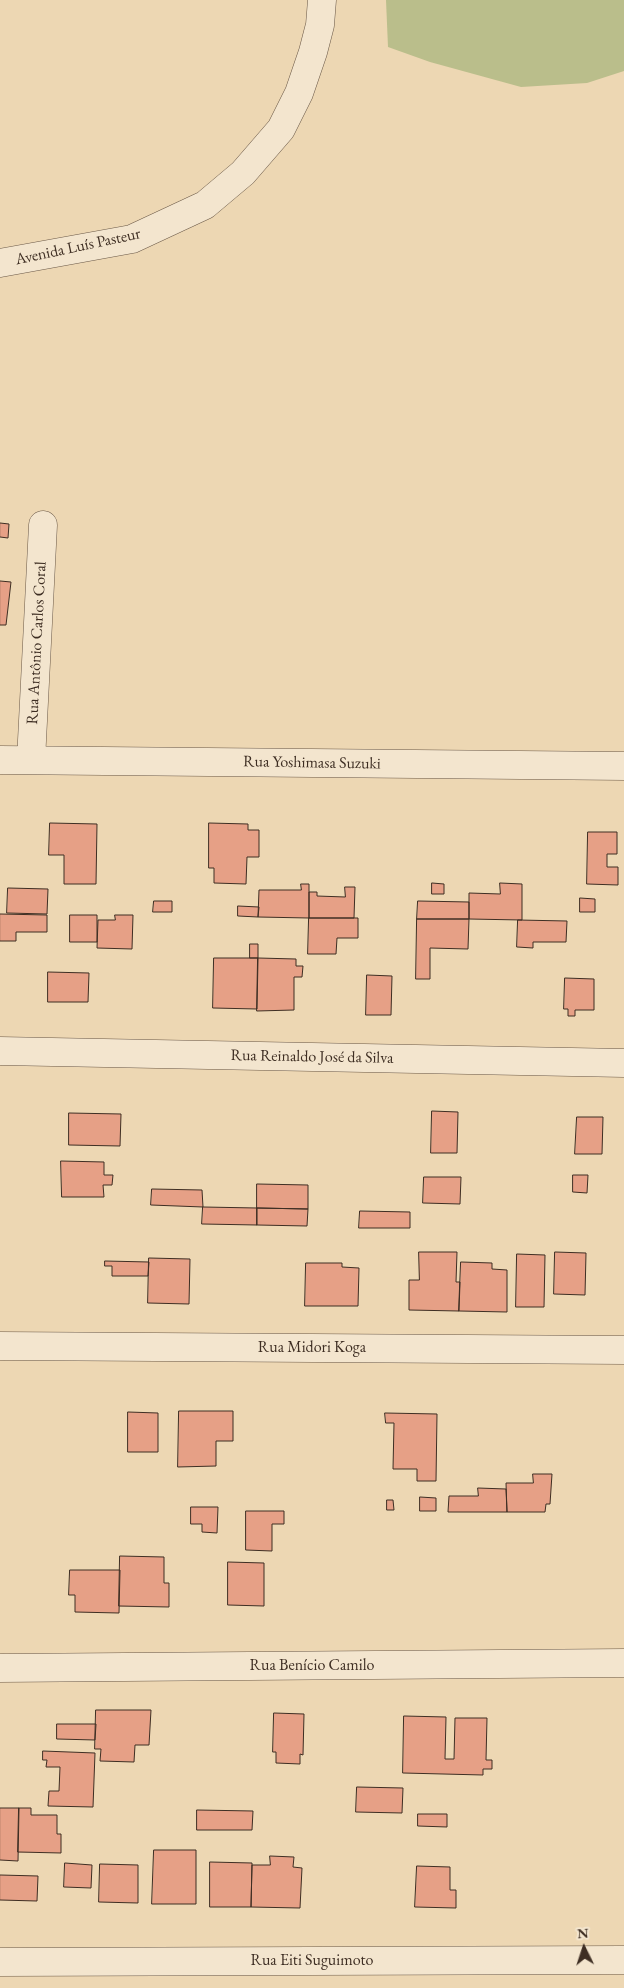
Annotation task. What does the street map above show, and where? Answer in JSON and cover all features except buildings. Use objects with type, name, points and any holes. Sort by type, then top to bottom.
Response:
[{"type":"street","name":"Avenida Luís Pasteur","points":[[0,263],[132,238],[205,205],[243,174],[281,129],[299,93],[320,25],[322,0]]},
{"type":"street","name":"Rua Antônio Carlos Coral","points":[[31,760],[43,525]]},
{"type":"street","name":"Rua Yoshimasa Suzuki","points":[[0,760],[624,766]]},
{"type":"street","name":"Rua Reinaldo José da Silva","points":[[0,1051],[624,1063]]},
{"type":"street","name":"Rua Midori Koga","points":[[0,1346],[624,1350]]},
{"type":"street","name":"Rua Benício Camilo","points":[[0,1668],[624,1663]]},
{"type":"street","name":"Rua Eiti Suguimoto","points":[[0,1962],[624,1960]]},
{"type":"green space","points":[[386,0],[624,0],[624,71],[587,83],[521,87],[430,62],[388,47]]}]
